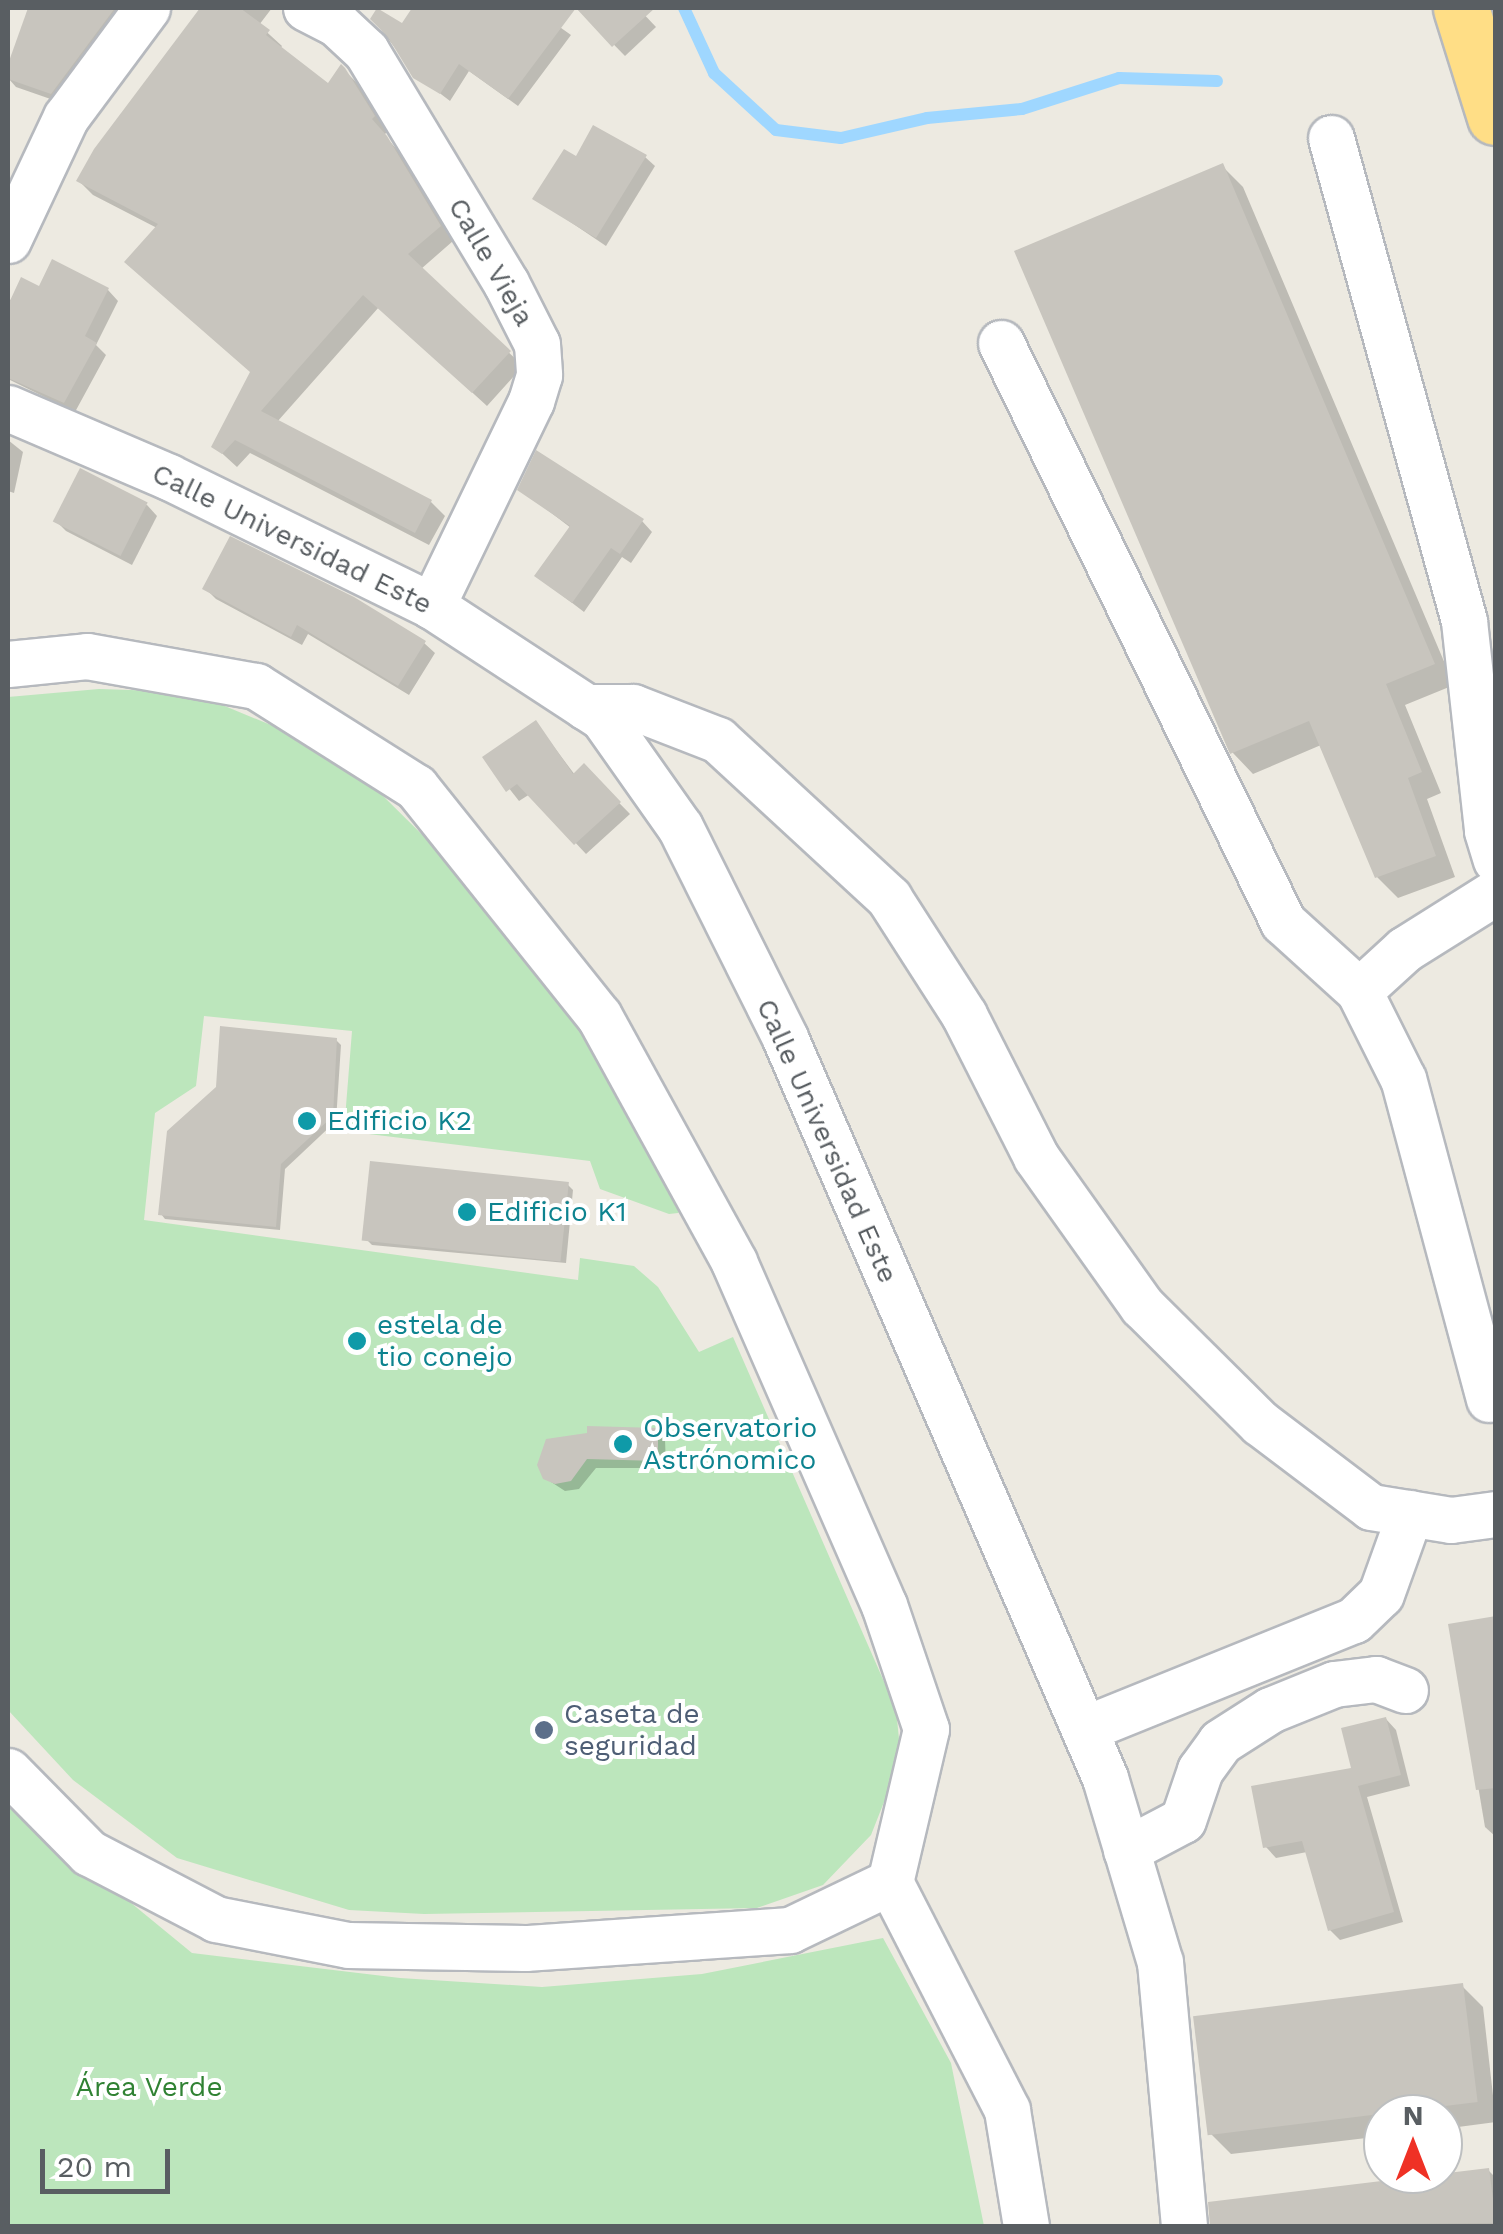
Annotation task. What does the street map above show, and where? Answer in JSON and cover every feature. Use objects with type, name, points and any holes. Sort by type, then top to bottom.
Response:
[{"type":"highway","points":[[1461,8],[1495,119]]},
{"type":"highway","points":[[1495,119],[1496,74]]},
{"type":"street","points":[[8,240],[66,118],[147,8]]},
{"type":"street","name":"Calle Vieja","points":[[306,8],[337,24],[366,51],[506,283],[537,344],[539,375],[531,400],[432,606]]},
{"type":"street","points":[[1331,138],[1464,621],[1487,830],[1496,860]]},
{"type":"street","points":[[1001,343],[1283,922],[1360,990],[1403,1079],[1490,1399]]},
{"type":"street","name":"Calle Universidad Este","points":[[8,408],[170,476],[432,606],[602,718],[680,827],[785,1038],[1105,1778],[1160,1962],[1184,2226]]},
{"type":"street","points":[[8,664],[87,656],[256,686],[416,787],[599,1016],[734,1262],[876,1588],[908,1676],[926,1729],[890,1882],[1008,2110],[1026,2226]]},
{"type":"street","points":[[586,707],[633,707],[718,740],[890,898],[964,1015],[1036,1157],[1142,1306],[1260,1424],[1371,1508],[1451,1520],[1496,1514]]},
{"type":"street","points":[[1360,990],[1405,948],[1496,892]]},
{"type":"street","points":[[1084,1729],[1354,1620],[1380,1594],[1410,1513]]},
{"type":"street","points":[[1126,1850],[1183,1820],[1200,1770],[1220,1742],[1270,1710],[1334,1684],[1376,1679],[1405,1690]]},
{"type":"street","points":[[8,1771],[89,1854],[216,1918],[348,1946],[525,1948],[790,1930],[890,1882]]},
{"type":"green space","points":[[99,689],[191,692],[295,735],[379,792],[479,891],[605,1057],[688,1203],[678,1213],[669,1214],[600,1189],[590,1161],[344,1131],[352,1031],[204,1016],[196,1086],[155,1113],[144,1220],[578,1280],[580,1258],[634,1266],[658,1287],[699,1352],[733,1337],[896,1709],[901,1759],[871,1835],[823,1885],[757,1908],[424,1914],[349,1910],[177,1858],[73,1780],[8,1710],[8,697]]},
{"type":"green space","name":"Área Verde","points":[[8,1802],[192,1953],[400,1978],[542,1987],[702,1974],[883,1938],[951,2063],[984,2226],[8,2226]]},
{"type":"building","points":[[28,8],[115,8],[51,94],[8,79],[8,64]]},
{"type":"building","points":[[200,8],[240,8],[270,30],[266,35],[328,83],[341,64],[345,68],[375,116],[372,119],[387,136],[441,226],[408,254],[511,351],[472,393],[363,295],[261,411],[432,500],[415,533],[235,440],[222,454],[211,447],[250,372],[124,262],[158,224],[76,181],[94,149]]},
{"type":"building","points":[[377,8],[402,23],[412,8],[576,8],[508,99],[459,64],[440,94],[413,78],[388,37],[370,19]]},
{"type":"building","points":[[576,8],[655,8],[612,47]]},
{"type":"building","points":[[593,125],[647,155],[596,238],[532,199],[564,149],[576,156]]},
{"type":"building","points":[[1223,163],[1435,664],[1386,684],[1422,772],[1408,778],[1436,856],[1375,878],[1309,721],[1230,754],[1014,251]]},
{"type":"building","points":[[52,259],[109,288],[85,336],[97,343],[64,403],[8,378],[8,305],[21,277],[39,286]]},
{"type":"building","points":[[536,450],[644,519],[620,554],[611,548],[572,603],[534,576],[570,526],[517,490]]},
{"type":"building","points":[[80,468],[148,503],[120,556],[53,521]]},
{"type":"building","points":[[230,536],[354,597],[426,641],[398,686],[297,625],[291,637],[202,589]]},
{"type":"building","points":[[536,720],[573,774],[584,763],[621,802],[574,845],[517,784],[506,792],[482,757]]},
{"type":"building","name":"Edificio K2","points":[[220,1026],[337,1038],[333,1116],[281,1164],[276,1227],[158,1215],[167,1131],[216,1087]]},
{"type":"building","name":"Edificio K1","points":[[370,1161],[569,1182],[561,1261],[362,1241]]},
{"type":"building","points":[[587,1426],[658,1428],[658,1461],[587,1459],[571,1481],[555,1484],[543,1479],[537,1465],[546,1439],[587,1433]]},
{"type":"building","points":[[1496,1616],[1496,1788],[1476,1790],[1448,1624]]},
{"type":"building","points":[[1386,1717],[1401,1775],[1358,1786],[1394,1912],[1328,1931],[1302,1841],[1263,1848],[1251,1786],[1351,1768],[1341,1728]]},
{"type":"building","points":[[1463,1983],[1478,2102],[1463,2104],[1463,2094],[1363,2094],[1363,2116],[1208,2135],[1193,2016]]},
{"type":"building","points":[[1489,2168],[1496,2223],[1210,2226],[1208,2202],[1363,2183],[1363,2194],[1463,2194],[1463,2171]]},
{"type":"waterway","points":[[684,8],[714,73],[776,130],[841,138],[927,118],[1022,109],[1119,78],[1217,81]]},
{"type":"place","name":"Edificio K2","points":[[307,1121]]},
{"type":"place","name":"Edificio K1","points":[[467,1212]]},
{"type":"place","name":"estela de tio conejo","points":[[357,1341]]},
{"type":"place","name":"Observatorio Astrónomico","points":[[623,1444]]},
{"type":"place","name":"Caseta de seguridad","points":[[544,1730]]}]
